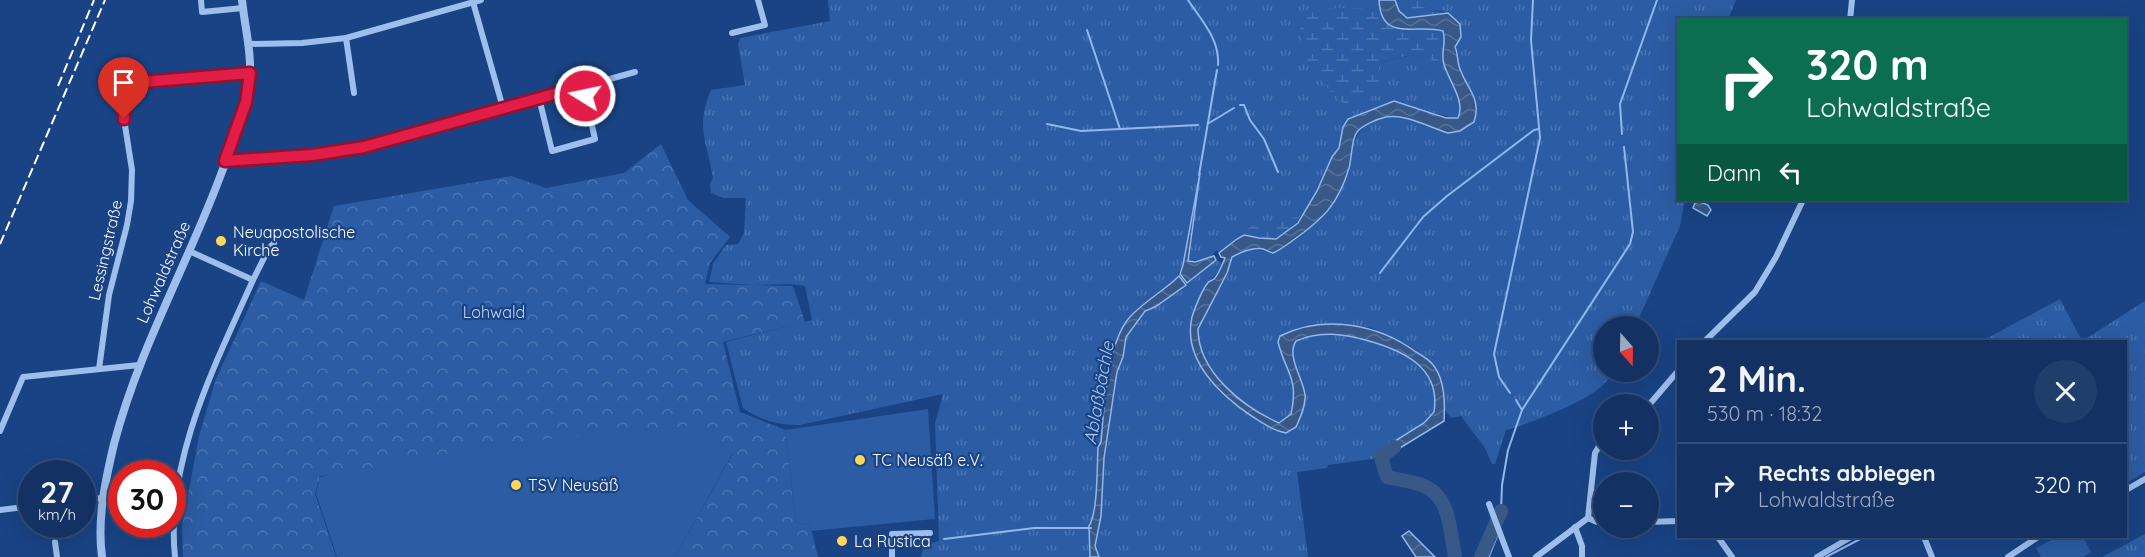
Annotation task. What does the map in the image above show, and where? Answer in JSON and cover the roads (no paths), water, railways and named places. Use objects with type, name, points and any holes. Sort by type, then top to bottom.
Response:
[{"type":"street","points":[[201,0],[202,12],[242,4]]},
{"type":"street","points":[[249,44],[302,43],[346,38],[481,0]]},
{"type":"street","points":[[732,33],[765,25],[758,0]]},
{"type":"street","points":[[1850,18],[1852,0]]},
{"type":"street","points":[[473,2],[503,108]]},
{"type":"street","name":"Lohwaldstraße","points":[[102,557],[100,524],[103,498],[117,435],[139,365],[189,251],[246,102],[250,73],[249,44],[242,4]]},
{"type":"street","points":[[346,38],[354,93]]},
{"type":"street","points":[[225,161],[304,156],[364,147],[635,72]]},
{"type":"street","name":"Lessingstraße","points":[[99,369],[109,295],[131,201],[132,170],[123,86],[130,83],[250,73]]},
{"type":"street","points":[[539,98],[552,151],[587,142],[595,139],[583,86]]},
{"type":"street","points":[[1706,340],[1755,292],[1776,257],[1803,201]]},
{"type":"street","points":[[176,557],[175,502],[184,454],[213,369],[253,280],[269,248],[274,243]]},
{"type":"street","points":[[189,251],[253,280]]},
{"type":"street","points":[[0,431],[23,377],[139,365]]},
{"type":"street","points":[[1658,394],[1677,372]]},
{"type":"street","points":[[1536,557],[1588,518],[1594,460]]},
{"type":"street","points":[[2127,488],[2145,479]]},
{"type":"street","points":[[96,499],[103,498]]},
{"type":"street","points":[[1489,504],[1509,557]]},
{"type":"street","points":[[0,510],[18,508]]},
{"type":"street","points":[[1588,518],[1593,520]]},
{"type":"street","points":[[1659,522],[1677,521]]},
{"type":"street","points":[[1575,527],[1582,546],[1582,557]]},
{"type":"street","points":[[892,557],[892,534],[930,533]]},
{"type":"street","points":[[1719,538],[1732,557]]},
{"type":"street","points":[[1817,557],[1849,538]]},
{"type":"street","points":[[1924,538],[1932,557]]},
{"type":"street","points":[[2008,557],[2036,538]]},
{"type":"street","points":[[55,542],[57,557]]},
{"type":"water","points":[[1379,0],[1395,0],[1399,11],[1407,18],[1448,13],[1460,24],[1461,37],[1455,47],[1458,64],[1475,99],[1474,122],[1460,131],[1448,133],[1402,117],[1386,117],[1363,127],[1357,132],[1354,140],[1345,181],[1328,210],[1312,226],[1276,252],[1255,249],[1232,257],[1227,273],[1198,329],[1200,345],[1206,360],[1225,386],[1251,408],[1279,423],[1291,414],[1293,402],[1293,383],[1281,353],[1278,342],[1280,336],[1314,325],[1350,325],[1385,335],[1426,358],[1438,372],[1442,385],[1444,421],[1390,454],[1379,458],[1378,454],[1382,449],[1424,423],[1434,412],[1435,397],[1432,384],[1426,373],[1407,356],[1382,345],[1342,335],[1314,335],[1296,341],[1293,347],[1294,360],[1304,388],[1305,399],[1296,427],[1286,433],[1273,429],[1253,417],[1217,387],[1198,362],[1190,333],[1192,317],[1201,295],[1208,283],[1217,275],[1225,258],[1219,253],[1244,235],[1276,239],[1298,223],[1317,191],[1332,157],[1339,148],[1343,127],[1348,119],[1394,101],[1446,118],[1458,118],[1460,105],[1443,60],[1443,31],[1393,27],[1381,14]]},
{"type":"water","points":[[1200,173],[1188,261],[1195,262],[1214,256],[1216,260],[1187,283],[1180,274]]},
{"type":"water","points":[[1695,203],[1708,205],[1711,210],[1707,216],[1693,208]]},
{"type":"water","points":[[1179,276],[1186,285],[1155,307],[1145,311],[1126,337],[1123,357],[1117,372],[1104,458],[1101,516],[1095,546],[1099,557],[1090,557],[1089,526],[1096,500],[1098,447],[1101,442],[1111,359],[1116,343],[1129,318]]},
{"type":"water","points":[[1492,525],[1497,537],[1489,557],[1477,557]]},
{"type":"water","points":[[1409,531],[1435,557],[1416,557],[1402,536]]},
{"type":"waterway","points":[[1188,0],[1213,38],[1218,65]]},
{"type":"waterway","points":[[1510,393],[1499,377],[1494,354],[1540,138],[1531,40],[1533,0]]},
{"type":"waterway","points":[[1622,134],[1620,104],[1657,0]]},
{"type":"waterway","points":[[1087,30],[1120,129]]},
{"type":"waterway","points":[[1199,175],[1217,70]]},
{"type":"waterway","points":[[1240,105],[1244,105],[1250,120],[1264,139],[1278,172]]},
{"type":"waterway","points":[[1209,123],[1234,108]]},
{"type":"waterway","points":[[1047,124],[1081,131],[1198,125]]},
{"type":"waterway","points":[[1380,273],[1423,217],[1447,196],[1534,130],[1539,129]]},
{"type":"waterway","points":[[1501,511],[1502,485],[1508,450],[1522,410],[1630,244],[1633,232],[1624,147]]},
{"type":"waterway","points":[[1516,400],[1522,410]]},
{"type":"waterway","points":[[1386,474],[1381,457],[1394,447]]},
{"type":"waterway","points":[[1387,477],[1424,486],[1440,498],[1448,517],[1455,557]]},
{"type":"waterway","points":[[1481,557],[1501,511]]},
{"type":"waterway","points":[[944,539],[1034,528],[1091,528]]},
{"type":"waterway","points":[[1826,557],[1862,538]]},
{"type":"railway","points":[[58,86],[94,0]]},
{"type":"railway","points":[[0,244],[105,0]]},
{"type":"place","name":"Neuapostolische Kirche","points":[[221,241]]},
{"type":"place","name":"TC Neusäß e.V.","points":[[860,460]]},
{"type":"place","name":"TSV Neusäß","points":[[516,485]]},
{"type":"place","name":"La Rustica","points":[[842,541]]},
{"type":"park label","name":"Lohwald","points":[[494,312]]},
{"type":"water label","name":"Ablaßbächle","points":[[1099,393]]}]
